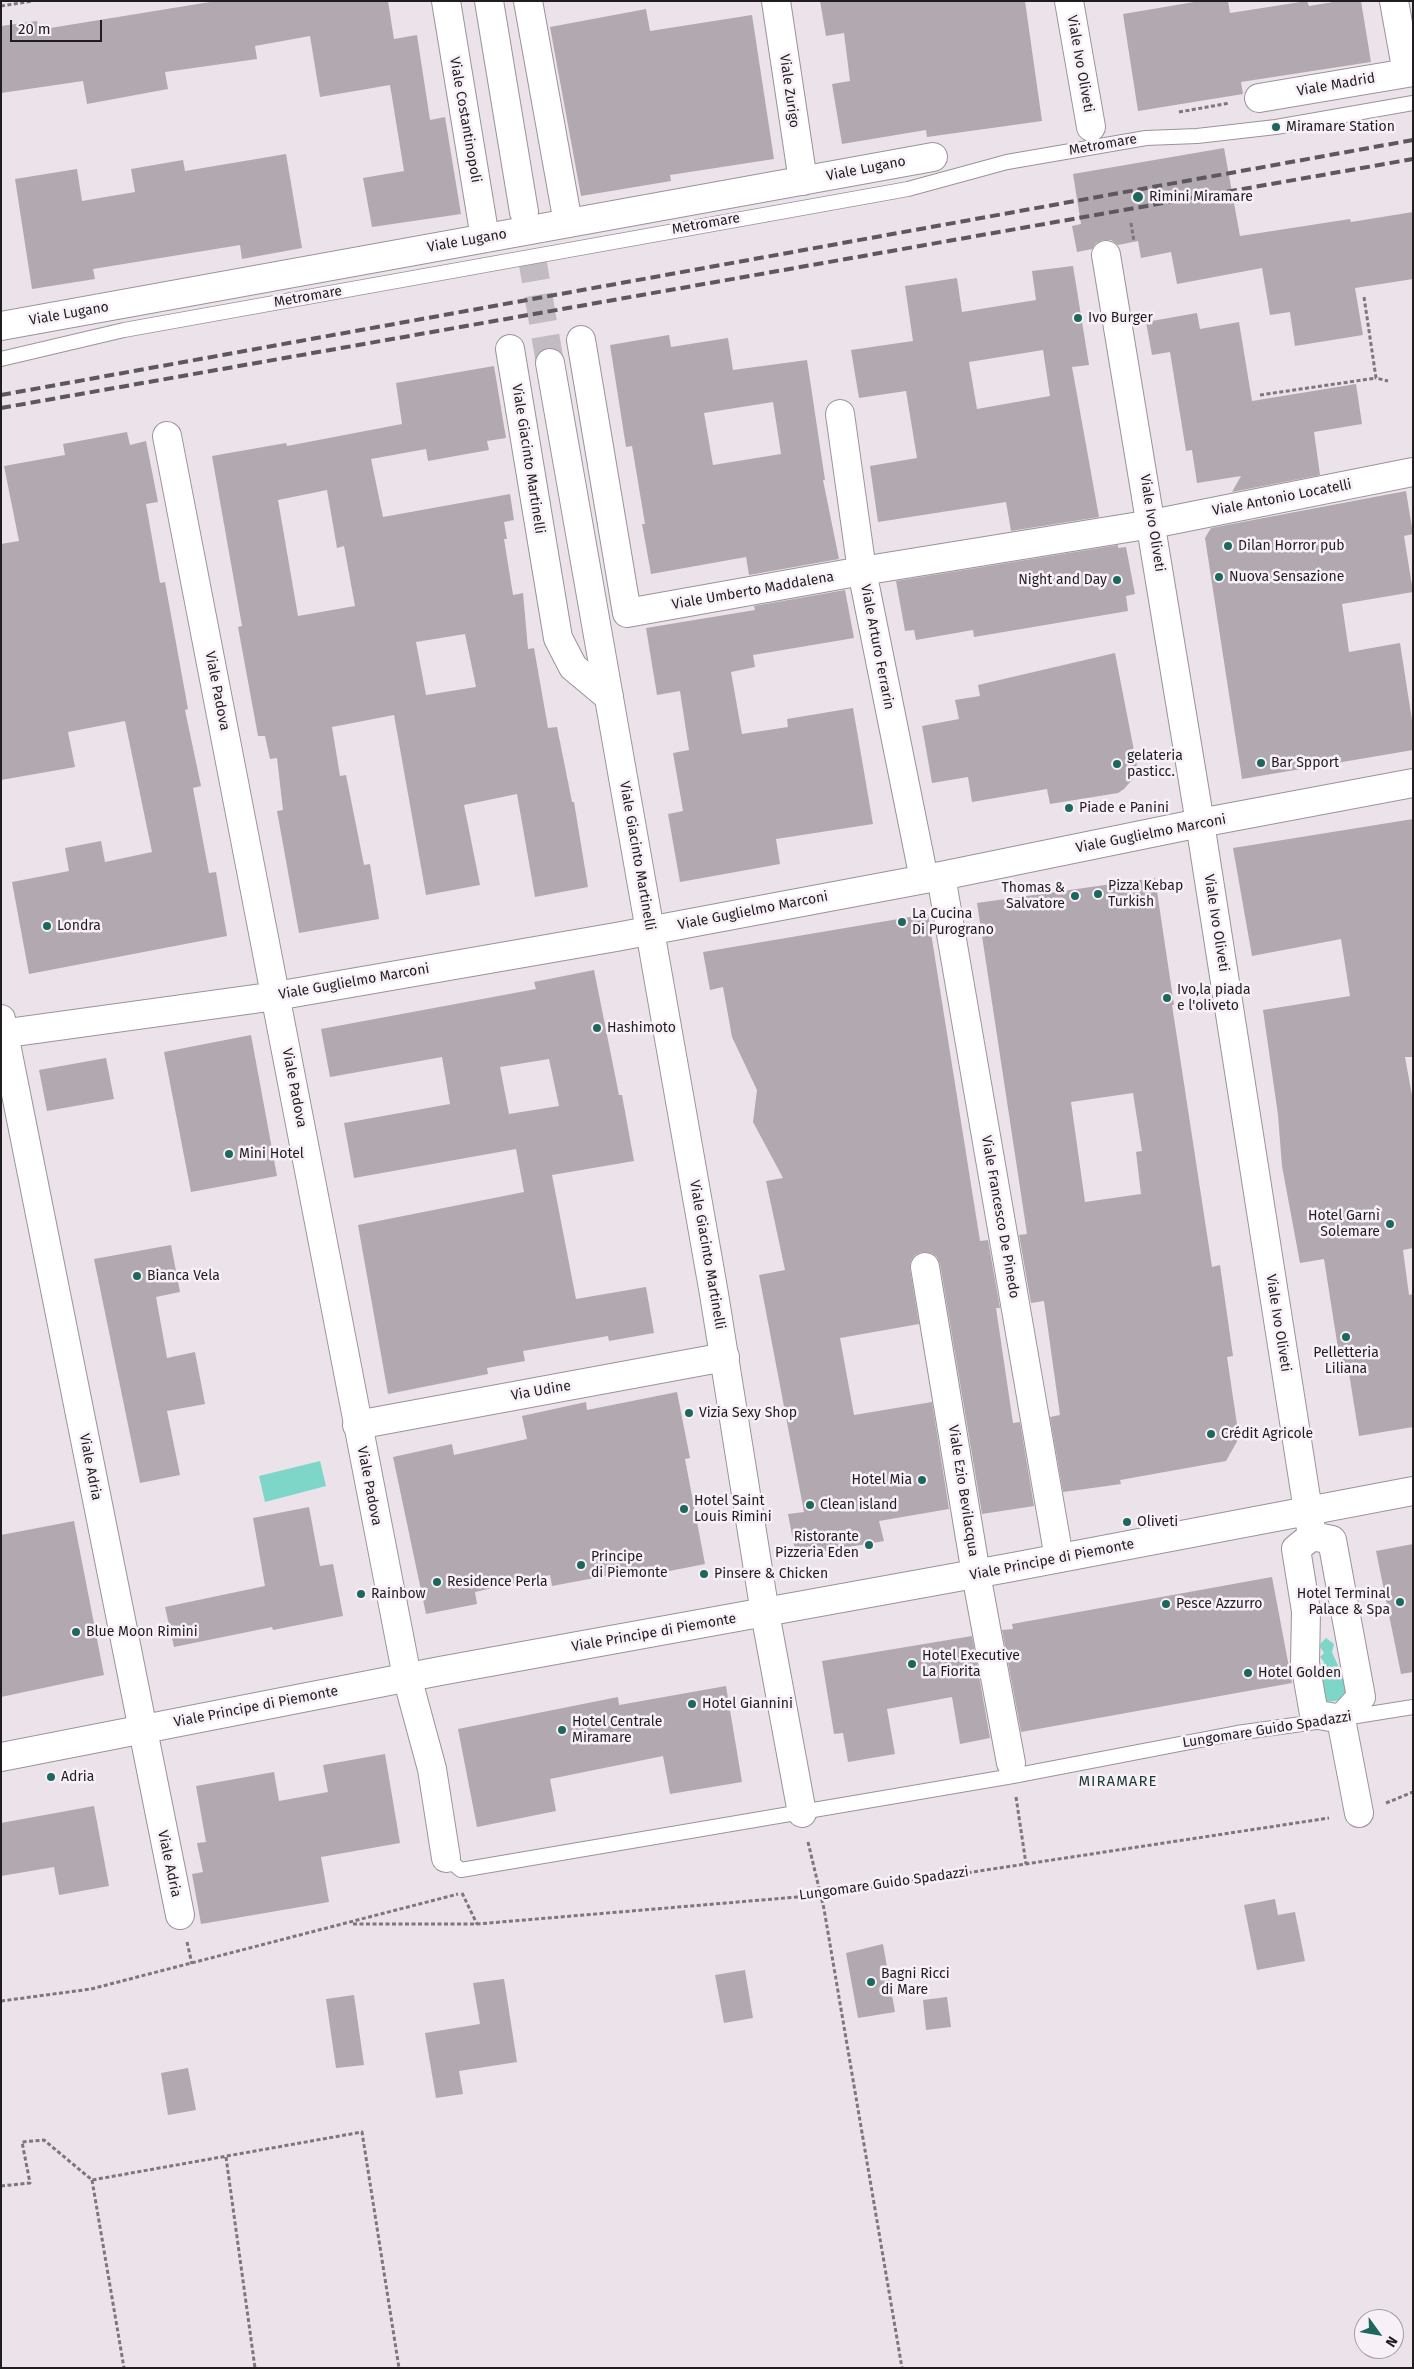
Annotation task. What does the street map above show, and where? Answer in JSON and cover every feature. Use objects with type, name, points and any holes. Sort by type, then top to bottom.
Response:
[{"type":"street","name":"Viale Costantinopoli","points":[[446,1],[485,238]]},
{"type":"street","points":[[489,1],[524,212]]},
{"type":"street","points":[[528,1],[568,223]]},
{"type":"street","name":"Viale Zurigo","points":[[776,1],[803,181]]},
{"type":"street","name":"Viale Ivo Oliveti","points":[[1069,1],[1091,127]]},
{"type":"street","points":[[1394,1],[1410,73]]},
{"type":"street","name":"Viale Madrid","points":[[1259,98],[1410,73]]},
{"type":"street","name":"Viale Lugano","points":[[1,326],[933,157]]},
{"type":"street","name":"Viale Ivo Oliveti","points":[[1106,255],[1152,524],[1310,1524]]},
{"type":"street","name":"Viale Umberto Maddalena","points":[[581,340],[628,614],[862,571],[1152,524]]},
{"type":"street","name":"Viale Giacinto Martinelli","points":[[510,349],[558,638],[573,667],[609,697]]},
{"type":"street","name":"Viale Giacinto Martinelli","points":[[550,363],[725,1357],[765,1613],[802,1813]]},
{"type":"street","name":"Viale Arturo Ferrarin","points":[[840,414],[862,571],[932,878]]},
{"type":"street","name":"Viale Padova","points":[[167,436],[357,1425],[407,1677],[432,1769],[446,1858]]},
{"type":"street","name":"Viale Antonio Locatelli","points":[[1152,524],[1413,472]]},
{"type":"street","name":"Viale Guglielmo Marconi","points":[[2,1028],[276,996],[932,878],[1200,823],[1413,783]]},
{"type":"street","name":"Viale Francesco De Pinedo","points":[[932,878],[1059,1558]]},
{"type":"street","name":"Viale Adria","points":[[2,1028],[180,1914]]},
{"type":"street","name":"Viale Ezio Bevilacqua","points":[[925,1267],[976,1574],[1012,1770]]},
{"type":"street","name":"Via Udine","points":[[357,1425],[725,1357]]},
{"type":"street","name":"Viale Principe di Piemonte","points":[[1,1757],[407,1677],[1059,1558],[1310,1524],[1413,1492]]},
{"type":"street","points":[[1310,1524],[1332,1540],[1361,1697],[1341,1718],[1314,1714],[1306,1663],[1304,1595],[1296,1549],[1310,1524]]},
{"type":"street","points":[[1319,1570],[1328,1571],[1340,1585],[1334,1606],[1326,1611],[1315,1611],[1304,1595],[1308,1575],[1319,1570]]},
{"type":"street","points":[[1341,1718],[1359,1814]]},
{"type":"lane","name":"Metromare","points":[[1,359],[124,330],[908,189],[1007,162],[1146,138],[1197,136],[1276,127],[1413,103]]},
{"type":"lane","name":"Lungomare Guido Spadazzi","points":[[446,1858],[461,1870],[802,1813],[1012,1770],[1237,1733],[1413,1707]]},
{"type":"path","points":[[1,6],[33,1]]},
{"type":"path","points":[[1364,297],[1376,378]]},
{"type":"path","points":[[1260,395],[1376,378],[1388,381]]},
{"type":"path","points":[[1012,1770],[1026,1864]]},
{"type":"path","name":"Lungomare Guido Spadazzi","points":[[1,2001],[91,1989],[347,1924],[477,1924],[821,1895],[1359,1814],[1413,1792]]},
{"type":"path","points":[[802,1813],[821,1895],[902,2368]]},
{"type":"path","points":[[92,2180],[226,2158],[362,2132],[399,2368]]},
{"type":"path","points":[[1,2186],[30,2182],[22,2142],[44,2140],[92,2180],[124,2368]]},
{"type":"path","points":[[226,2158],[254,2368]]},
{"type":"shaded area","points":[[320,1461],[326,1486],[265,1502],[259,1476]]},
{"type":"shaded area","points":[[1326,1638],[1334,1644],[1332,1652],[1351,1695],[1336,1701],[1319,1700],[1324,1691],[1320,1682],[1324,1676],[1320,1669],[1324,1662],[1320,1657],[1324,1653],[1320,1647]]},
{"type":"building","points":[[216,1],[388,1],[394,39],[417,35],[430,120],[445,117],[461,214],[372,227],[363,178],[404,171],[390,85],[320,97],[310,36],[255,46],[257,59],[165,72],[168,89],[87,104],[83,81],[1,93],[1,26],[37,21],[38,30]]},
{"type":"building","points":[[820,1],[1025,1],[1042,121],[927,137],[926,130],[842,144],[832,84],[850,81],[844,33],[826,36]]},
{"type":"building","points":[[1200,1],[1228,1],[1230,13],[1307,1],[1309,6],[1339,1],[1361,1],[1371,62],[1241,82],[1243,94],[1138,111],[1123,14]]},
{"type":"building","points":[[646,9],[650,31],[752,15],[774,159],[670,175],[671,181],[581,196],[550,27]]},
{"type":"building","points":[[1224,148],[1240,236],[1350,219],[1351,222],[1413,212],[1413,279],[1355,288],[1363,335],[1295,346],[1290,312],[1270,315],[1262,268],[1177,284],[1171,252],[1141,258],[1138,241],[1118,245],[1111,240],[1103,240],[1096,243],[1092,249],[1077,252],[1072,226],[1081,224],[1073,174]]},
{"type":"building","points":[[286,154],[302,248],[242,259],[240,245],[93,269],[95,279],[32,289],[15,179],[77,169],[82,201],[135,192],[131,169],[183,160],[185,171]]},
{"type":"building","points":[[1073,266],[1089,365],[1072,367],[1099,517],[1011,531],[1006,502],[878,522],[870,466],[917,458],[906,391],[859,398],[851,350],[913,341],[905,286],[957,278],[962,312],[1036,300],[1032,271]],"holes":[[[1043,350],[1050,396],[977,409],[969,362]]]},
{"type":"building","points":[[1197,313],[1200,329],[1239,322],[1252,401],[1356,384],[1362,424],[1314,432],[1320,475],[1232,492],[1241,476],[1197,483],[1192,450],[1186,451],[1170,352],[1152,355],[1146,322]]},
{"type":"building","points":[[669,335],[671,347],[728,338],[733,370],[807,360],[825,480],[823,480],[839,559],[749,575],[746,557],[651,574],[642,524],[645,524],[632,446],[626,447],[610,345]],"holes":[[[773,402],[781,454],[713,465],[704,413]]]},
{"type":"building","points":[[494,366],[506,438],[487,441],[489,450],[428,461],[426,449],[371,459],[383,517],[510,494],[514,520],[504,522],[507,539],[504,539],[513,595],[523,593],[528,649],[534,648],[548,728],[557,727],[572,802],[574,802],[588,887],[535,897],[517,794],[464,805],[480,885],[426,895],[394,715],[332,727],[340,776],[346,775],[364,865],[370,864],[379,919],[299,933],[277,811],[283,810],[277,758],[270,759],[265,736],[258,736],[238,627],[242,626],[212,456],[286,443],[287,446],[402,424],[396,383]],"holes":[[[327,490],[337,548],[344,546],[355,606],[298,616],[278,500]],[[465,634],[476,687],[426,695],[416,642]]]},
{"type":"building","points":[[127,432],[130,445],[146,441],[158,502],[146,504],[160,583],[165,582],[188,709],[185,710],[201,786],[193,788],[209,873],[216,872],[227,936],[29,974],[12,882],[69,871],[65,848],[101,841],[105,862],[152,852],[125,721],[68,732],[75,767],[1,780],[1,544],[19,541],[4,466],[65,455],[63,444]]},
{"type":"building","points":[[1406,491],[1413,534],[1404,536],[1413,592],[1342,604],[1349,652],[1400,643],[1413,727],[1413,750],[1242,779],[1205,538],[1211,528]]},
{"type":"building","points":[[1118,545],[1118,548],[1126,547],[1135,594],[1126,596],[1128,611],[974,637],[973,630],[916,640],[914,630],[905,631],[896,581]]},
{"type":"building","points":[[845,590],[854,638],[753,655],[755,667],[731,672],[742,734],[788,727],[787,719],[853,708],[873,824],[776,839],[780,864],[680,882],[668,814],[683,811],[673,753],[689,750],[680,691],[657,695],[646,628],[755,610],[754,606]]},
{"type":"building","points":[[1115,653],[1137,766],[1132,780],[1124,789],[1118,793],[1050,804],[1047,789],[972,802],[968,777],[932,783],[922,726],[959,719],[955,700],[980,696],[978,685]]},
{"type":"building","points":[[1413,819],[1413,1057],[1405,1057],[1413,1101],[1413,1248],[1403,1250],[1409,1295],[1413,1294],[1413,1427],[1359,1436],[1349,1373],[1342,1374],[1324,1259],[1300,1263],[1282,1166],[1278,1115],[1263,1010],[1350,996],[1341,939],[1252,956],[1233,848]]},
{"type":"building","points":[[1155,878],[1174,1005],[1172,1005],[1212,1267],[1220,1265],[1233,1356],[1227,1357],[1239,1438],[1226,1461],[1120,1480],[1121,1484],[1063,1492],[1050,1417],[1060,1415],[1044,1301],[1031,1303],[1019,1235],[1027,1234],[977,903]],"holes":[[[1133,1093],[1142,1151],[1136,1152],[1141,1194],[1085,1202],[1071,1102]]]},
{"type":"building","points":[[928,914],[980,1241],[988,1240],[1000,1308],[996,1308],[1013,1423],[1020,1422],[1034,1506],[982,1514],[940,1264],[937,1257],[931,1253],[922,1252],[915,1255],[911,1261],[910,1269],[919,1324],[840,1338],[854,1415],[932,1402],[949,1509],[879,1521],[884,1541],[796,1556],[788,1514],[804,1512],[759,1275],[785,1270],[766,1181],[783,1178],[753,1122],[757,1090],[732,1037],[723,987],[710,990],[703,952]]},
{"type":"building","points":[[594,970],[619,1095],[622,1095],[634,1161],[552,1175],[576,1299],[646,1287],[654,1333],[609,1341],[608,1336],[523,1351],[525,1361],[487,1368],[488,1374],[388,1394],[358,1225],[524,1192],[516,1149],[354,1178],[344,1123],[450,1104],[442,1057],[330,1077],[321,1029],[536,989],[534,982]],"holes":[[[549,1059],[559,1106],[509,1114],[500,1067]]]},
{"type":"building","points":[[251,1035],[277,1176],[191,1192],[164,1052]]},
{"type":"building","points":[[106,1058],[114,1099],[47,1111],[39,1070]]},
{"type":"building","points":[[171,1245],[180,1292],[156,1297],[167,1358],[195,1352],[205,1404],[167,1411],[180,1475],[140,1483],[94,1259]]},
{"type":"building","points":[[677,1392],[690,1458],[685,1459],[705,1564],[639,1577],[637,1570],[552,1586],[550,1575],[475,1592],[477,1604],[426,1614],[393,1457],[452,1444],[454,1455],[527,1439],[522,1416],[586,1402],[587,1410]]},
{"type":"building","points":[[309,1507],[320,1566],[333,1564],[343,1616],[273,1630],[272,1627],[174,1647],[165,1607],[265,1586],[253,1518]]},
{"type":"building","points":[[74,1521],[104,1675],[1,1697],[1,1535]]},
{"type":"building","name":"Hotel Terminal Palace & Spa","points":[[1413,1544],[1413,1672],[1401,1674],[1376,1551]]},
{"type":"building","points":[[1272,1577],[1292,1683],[1021,1732],[1002,1630],[1013,1629],[1012,1624]]},
{"type":"building","points":[[972,1636],[990,1738],[960,1744],[952,1697],[887,1709],[895,1754],[848,1762],[843,1733],[834,1734],[822,1661]]},
{"type":"building","points":[[726,1686],[742,1782],[670,1794],[663,1756],[550,1779],[556,1811],[477,1827],[458,1729],[618,1697],[619,1705]]},
{"type":"building","points":[[385,1754],[400,1843],[321,1857],[329,1902],[201,1924],[192,1874],[203,1872],[197,1843],[206,1842],[196,1786],[274,1772],[279,1801],[328,1792],[323,1765]]},
{"type":"building","points":[[94,1806],[109,1886],[59,1895],[54,1867],[1,1876],[1,1823]]},
{"type":"building","points":[[1275,1899],[1278,1915],[1295,1912],[1305,1961],[1257,1970],[1244,1905]]},
{"type":"building","name":"Bagni Ricci di Mare","points":[[883,1944],[895,2012],[858,2018],[846,1953]]},
{"type":"building","points":[[745,1970],[753,2018],[724,2023],[715,1975]]},
{"type":"building","points":[[504,1979],[517,2062],[459,2071],[463,2094],[436,2098],[425,2033],[480,2024],[473,1983]]},
{"type":"building","points":[[354,1995],[364,2065],[336,2068],[326,1999]]},
{"type":"building","points":[[947,1997],[951,2027],[926,2030],[923,2000]]},
{"type":"building","points":[[188,2068],[196,2110],[168,2115],[161,2073]]},
{"type":"tunnel","points":[[524,212],[550,363]]},
{"type":"railway","points":[[1,395],[1413,140]]},
{"type":"railway","points":[[1,408],[1413,159]]},
{"type":"place","name":"Miramare Station","points":[[1276,127]]},
{"type":"place","name":"Rimini Miramare","points":[[1138,197]]},
{"type":"place","name":"Ivo Burger","points":[[1078,318]]},
{"type":"place","name":"Dilan Horror pub","points":[[1228,546]]},
{"type":"place","name":"Nuova Sensazione","points":[[1219,577]]},
{"type":"place","name":"Night and Day","points":[[1117,580]]},
{"type":"place","name":"Bar Spport","points":[[1261,763]]},
{"type":"place","name":"gelateria pasticc.","points":[[1117,764]]},
{"type":"place","name":"Piade e Panini","points":[[1069,808]]},
{"type":"place","name":"Pizza Kebap Turkish","points":[[1098,894]]},
{"type":"place","name":"Thomas & Salvatore","points":[[1075,896]]},
{"type":"place","name":"La Cucina Di Purograno","points":[[902,922]]},
{"type":"place","name":"Londra","points":[[47,926]]},
{"type":"place","name":"Ivo,la piada e l'oliveto","points":[[1167,998]]},
{"type":"place","name":"Hashimoto","points":[[597,1028]]},
{"type":"place","name":"Mini Hotel","points":[[229,1154]]},
{"type":"place","name":"Hotel Garnì Solemare","points":[[1390,1224]]},
{"type":"place","name":"Bianca Vela","points":[[137,1276]]},
{"type":"place","name":"Pelletteria Liliana","points":[[1346,1337]]},
{"type":"place","name":"Vizia Sexy Shop","points":[[689,1413]]},
{"type":"place","name":"Crédit Agricole","points":[[1211,1434]]},
{"type":"place","name":"Hotel Mia","points":[[922,1480]]},
{"type":"place","name":"Clean island","points":[[810,1505]]},
{"type":"place","name":"Hotel Saint Louis Rimini","points":[[684,1509]]},
{"type":"place","name":"Oliveti","points":[[1127,1522]]},
{"type":"place","name":"Ristorante Pizzeria Eden","points":[[869,1545]]},
{"type":"place","name":"Principe di Piemonte","points":[[581,1565]]},
{"type":"place","name":"Pinsere & Chicken","points":[[704,1574]]},
{"type":"place","name":"Residence Perla","points":[[437,1582]]},
{"type":"place","name":"Rainbow","points":[[361,1594]]},
{"type":"place","name":"Hotel Terminal Palace & Spa","points":[[1400,1602]]},
{"type":"place","name":"Pesce Azzurro","points":[[1166,1604]]},
{"type":"place","name":"Blue Moon Rimini","points":[[76,1632]]},
{"type":"place","name":"Hotel Executive La Fiorita","points":[[912,1664]]},
{"type":"place","name":"Hotel Golden","points":[[1248,1673]]},
{"type":"place","name":"Hotel Giannini","points":[[692,1704]]},
{"type":"place","name":"Hotel Centrale Miramare","points":[[562,1730]]},
{"type":"place","name":"Adria","points":[[51,1777]]},
{"type":"place","name":"Bagni Ricci di Mare","points":[[871,1982]]},
{"type":"district","name":"MIRAMARE","points":[[1118,1782]]}]
